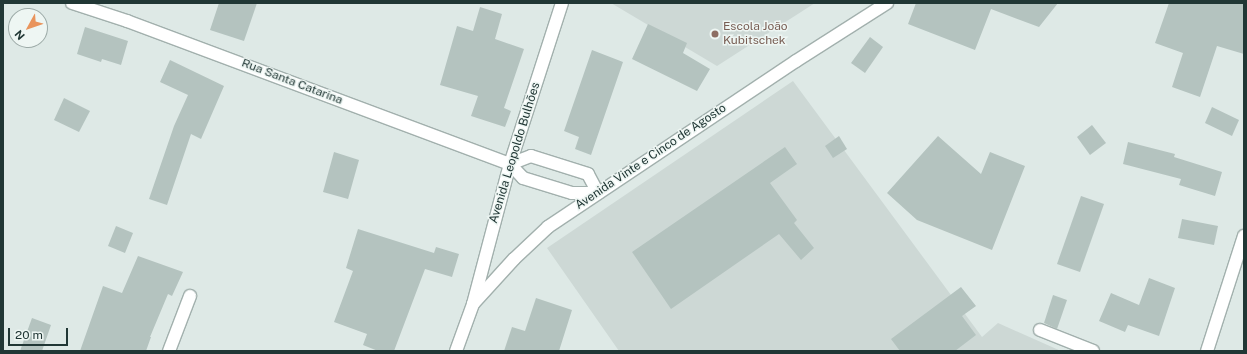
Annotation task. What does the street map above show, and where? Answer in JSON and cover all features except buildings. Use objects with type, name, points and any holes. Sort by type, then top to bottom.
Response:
[{"type":"street","name":"Rua Santa Catarina","points":[[72,3],[127,21],[510,164],[523,178],[572,193],[598,193]]},
{"type":"street","name":"Avenida Leopoldo Bulhões","points":[[473,304],[510,164],[562,3]]},
{"type":"street","name":"Avenida Vinte e Cinco de Agosto","points":[[456,351],[473,304],[514,259],[548,227],[887,3]]},
{"type":"street","points":[[510,164],[531,156],[588,174],[598,193]]},
{"type":"street","points":[[1207,351],[1244,236]]},
{"type":"street","points":[[169,351],[190,296]]},
{"type":"street","points":[[1040,330],[1093,351]]},
{"type":"shaded area","name":"Escola João Kubitschek","points":[[611,3],[815,3],[717,66]]},
{"type":"shaded area","points":[[793,81],[982,337],[998,323],[1061,351],[619,351],[547,248]]},
{"type":"place","name":"Escola João Kubitschek","points":[[715,34]]}]
